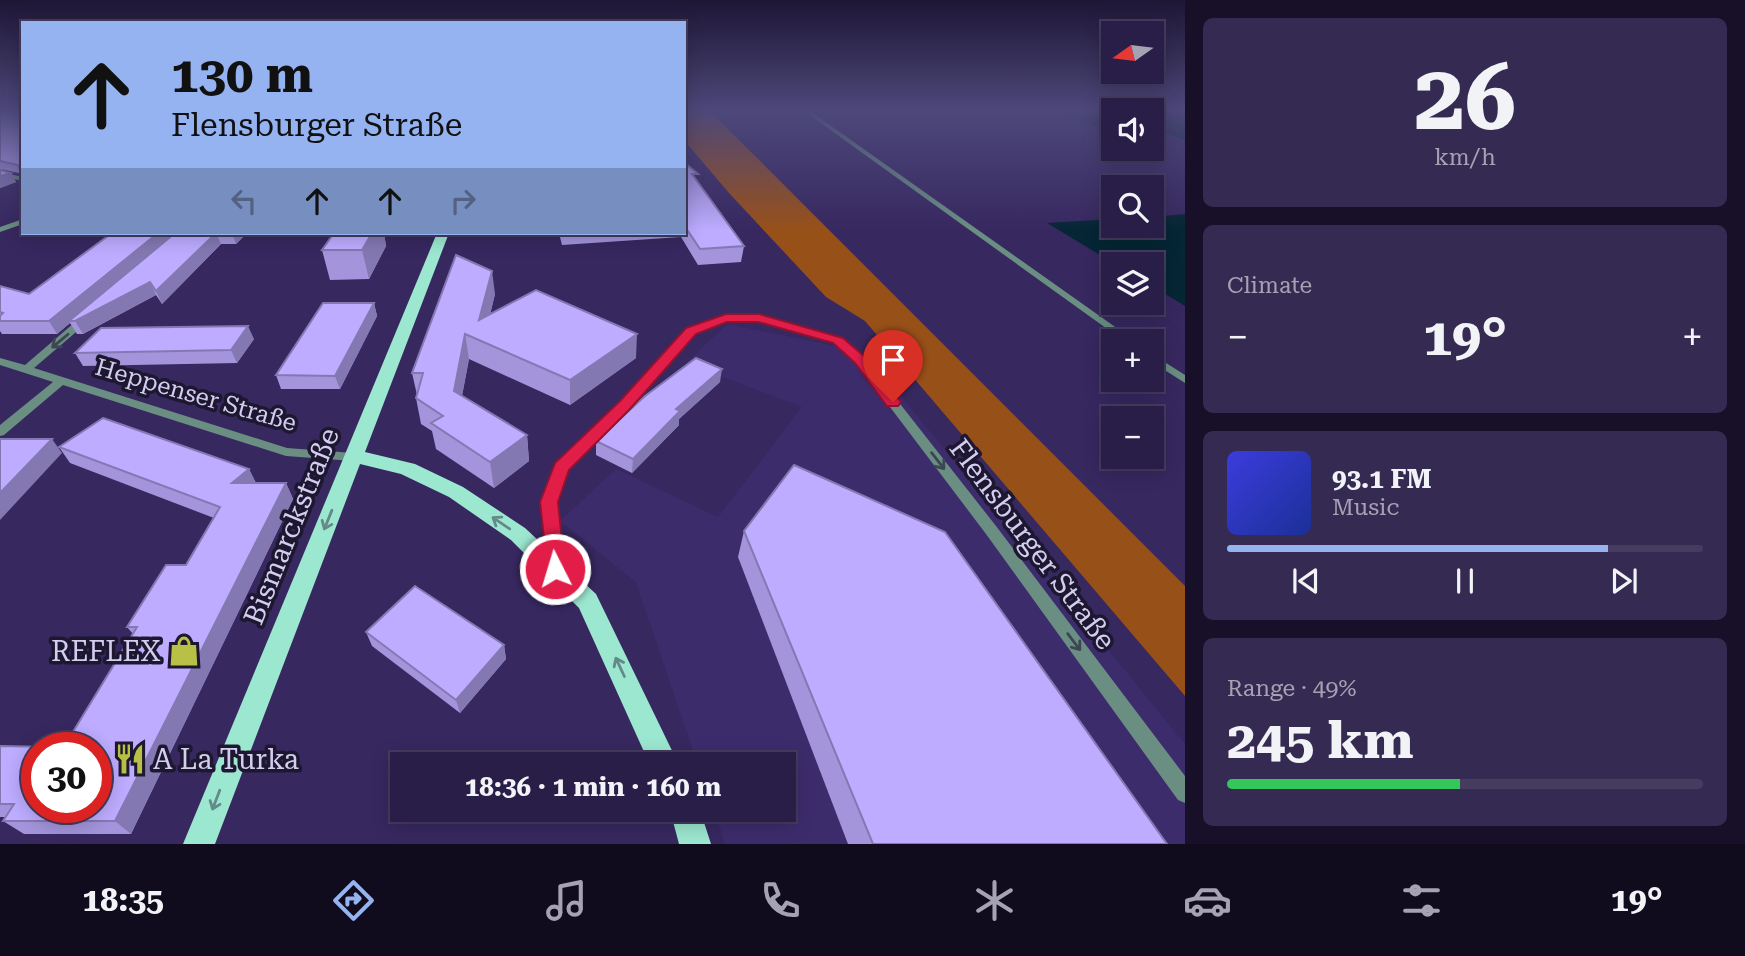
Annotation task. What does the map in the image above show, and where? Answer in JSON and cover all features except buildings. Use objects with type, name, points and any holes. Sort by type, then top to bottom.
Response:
[{"type":"main road","name":"Bismarckstraße","points":[[199,844],[442,235]]},
{"type":"main road","name":"Heppenser Straße","points":[[353,457],[380,460],[408,469],[456,492],[518,534],[555,569],[588,601],[659,752]]},
{"type":"main road","points":[[689,822],[695,844]]},
{"type":"street","points":[[861,150],[1113,329]]},
{"type":"street","points":[[0,174],[21,179]]},
{"type":"street","points":[[0,230],[21,222]]},
{"type":"street","points":[[27,369],[91,314]]},
{"type":"street","name":"Flensburger Straße","points":[[555,569],[549,502],[561,468],[625,404],[691,331],[726,318],[759,318],[838,340],[860,360],[999,541],[1185,793]]},
{"type":"street","name":"Heppenser Straße","points":[[0,360],[60,382],[286,452],[353,457]]},
{"type":"street","points":[[1164,365],[1185,380]]},
{"type":"street","points":[[0,432],[60,382]]},
{"type":"shaded area","points":[[693,150],[749,150],[1185,586],[1185,696],[865,321],[826,297]]},
{"type":"shaded area","points":[[727,324],[865,352],[1185,744],[1185,844],[725,844],[718,822],[796,822],[796,752],[694,752],[636,582],[560,521],[616,469],[718,517],[802,407],[686,363]]},
{"type":"water","points":[[1185,214],[1185,306],[1164,293],[1164,252],[1101,252],[1101,256],[1047,223],[1101,220],[1101,238],[1164,238],[1164,216]]},
{"type":"place","name":"REFLEX","points":[[184,651]]},
{"type":"place","name":"A La Turka","points":[[130,759]]},
{"type":"route","points":[[555,569],[549,502],[561,468],[625,404],[691,331],[726,318],[759,318],[838,340],[860,360],[893,402]]}]
